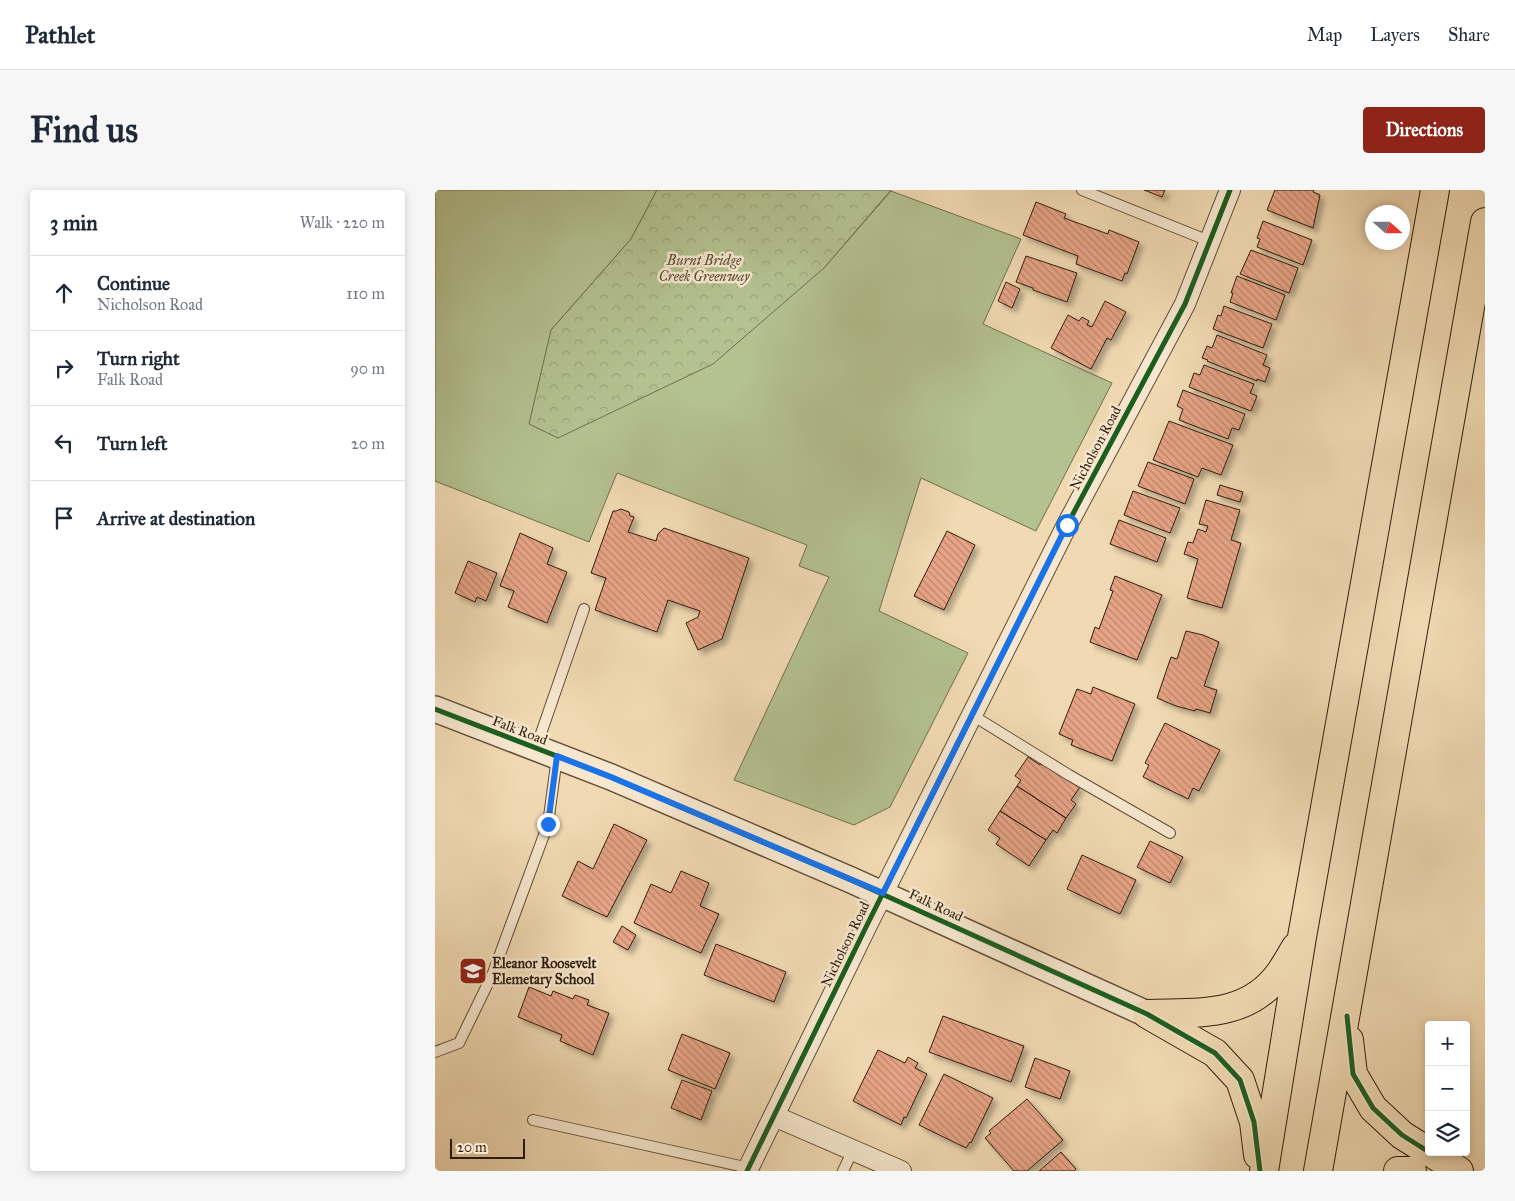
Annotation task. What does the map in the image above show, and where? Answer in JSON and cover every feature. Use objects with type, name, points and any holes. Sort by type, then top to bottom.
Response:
[{"type":"highway","points":[[1264,1171],[1302,937],[1435,190]]},
{"type":"highway","points":[[1319,1171],[1485,222]]},
{"type":"highway","points":[[1147,1014],[1213,1011],[1236,1007],[1252,998],[1270,984],[1279,974],[1302,937]]},
{"type":"highway","points":[[1147,1014],[1215,1052],[1240,1080],[1254,1122],[1259,1171]]},
{"type":"highway","points":[[1347,1016],[1353,1074],[1373,1108],[1402,1135],[1425,1149]]},
{"type":"highway","points":[[1435,1156],[1459,1171]]},
{"type":"highway","points":[[1398,1171],[1412,1171]]},
{"type":"street","name":"Nicholson Road","points":[[748,1170],[883,893],[1067,525],[1185,304],[1230,190]]},
{"type":"street","name":"Falk Road","points":[[435,709],[611,777],[883,893],[1147,1014]]},
{"type":"street","points":[[774,1116],[901,1171]]},
{"type":"lane","points":[[1082,190],[1209,241]]},
{"type":"lane","points":[[435,1052],[459,1043],[493,973],[548,824],[547,752],[584,609]]},
{"type":"lane","points":[[972,715],[1069,775],[1170,833]]},
{"type":"lane","points":[[533,1120],[748,1170]]},
{"type":"lane","points":[[843,1171],[853,1150]]},
{"type":"green space","points":[[435,190],[657,190],[631,239],[551,330],[824,268],[891,191],[1021,239],[983,324],[1112,383],[1036,531],[921,478],[879,611],[968,653],[890,807],[854,825],[734,780],[829,577],[799,566],[807,545],[617,473],[589,542],[435,481]]},
{"type":"green space","name":"Burnt Bridge Creek Greenway","points":[[657,190],[891,190],[824,268],[713,364],[558,438],[529,424],[551,330],[631,239]]},
{"type":"building","points":[[1144,190],[1165,190],[1162,197]]},
{"type":"building","points":[[1275,190],[1314,190],[1313,192],[1320,195],[1313,228],[1267,210]]},
{"type":"building","points":[[1036,202],[1066,214],[1064,218],[1108,234],[1109,230],[1139,242],[1127,274],[1125,273],[1122,281],[1076,264],[1078,256],[1023,235]]},
{"type":"building","points":[[1263,221],[1312,240],[1303,265],[1257,247],[1260,239],[1257,238]]},
{"type":"building","points":[[1251,250],[1298,268],[1289,293],[1240,274]]},
{"type":"building","points":[[1026,256],[1077,273],[1067,302],[1016,282]]},
{"type":"building","points":[[1237,276],[1285,295],[1276,320],[1230,302]]},
{"type":"building","points":[[1006,282],[1020,289],[1012,308],[998,301]]},
{"type":"building","points":[[1105,301],[1126,312],[1111,340],[1107,338],[1091,369],[1051,348],[1068,315],[1079,321],[1082,317],[1089,321],[1087,325],[1092,327]]},
{"type":"building","points":[[1224,306],[1272,324],[1263,348],[1213,329],[1218,315],[1221,316]]},
{"type":"building","points":[[1217,335],[1267,355],[1263,365],[1270,368],[1265,382],[1257,379],[1257,381],[1202,358],[1207,346],[1212,348]]},
{"type":"building","points":[[1204,365],[1254,384],[1250,393],[1257,396],[1251,411],[1189,387],[1194,373],[1200,375]]},
{"type":"building","points":[[1183,390],[1245,414],[1239,430],[1232,428],[1228,439],[1179,420],[1183,409],[1177,406]]},
{"type":"building","points":[[1169,421],[1233,445],[1221,475],[1202,468],[1198,477],[1153,460]]},
{"type":"building","points":[[1148,462],[1194,479],[1185,504],[1138,486]]},
{"type":"building","points":[[1220,485],[1243,492],[1240,502],[1217,495]]},
{"type":"building","points":[[1133,491],[1180,508],[1170,533],[1124,515]]},
{"type":"building","points":[[1206,500],[1240,510],[1231,540],[1241,543],[1222,608],[1187,598],[1198,559],[1184,554],[1188,542],[1193,543],[1198,529],[1206,532],[1208,526],[1199,524]]},
{"type":"building","points":[[621,509],[629,512],[630,516],[634,517],[628,532],[656,541],[658,534],[664,528],[749,558],[722,639],[698,650],[686,623],[698,617],[700,611],[668,600],[657,632],[595,610],[606,578],[591,573],[613,511]]},
{"type":"building","points":[[1119,520],[1166,538],[1157,562],[1110,544]]},
{"type":"building","points":[[947,531],[975,545],[944,610],[914,596]]},
{"type":"building","points":[[520,533],[553,548],[547,564],[567,572],[547,623],[508,607],[514,591],[500,586]]},
{"type":"building","points":[[468,561],[497,573],[486,601],[477,597],[475,602],[455,593]]},
{"type":"building","points":[[1115,576],[1162,595],[1137,660],[1090,642],[1095,627],[1099,629],[1113,591],[1110,590]]},
{"type":"building","points":[[1186,631],[1203,635],[1219,642],[1204,686],[1217,690],[1210,713],[1176,706],[1157,698],[1171,657],[1177,659]]},
{"type":"building","points":[[1093,687],[1135,704],[1112,761],[1071,745],[1073,740],[1059,734],[1077,689],[1091,694]]},
{"type":"building","points":[[1165,723],[1220,750],[1199,791],[1193,788],[1188,799],[1143,777],[1149,765],[1145,763]]},
{"type":"building","points":[[1028,757],[1040,765],[1043,762],[1080,787],[1071,800],[1076,804],[1066,818],[1017,786],[1021,780],[1015,776]]},
{"type":"building","points":[[1017,786],[1066,818],[1057,833],[1053,830],[1046,840],[1000,811]]},
{"type":"building","points":[[1000,811],[1046,840],[1029,866],[996,844],[1000,838],[988,830]]},
{"type":"building","points":[[614,824],[647,840],[607,917],[562,896],[578,861],[593,869]]},
{"type":"building","points":[[1150,841],[1183,857],[1170,883],[1137,867]]},
{"type":"building","points":[[1082,855],[1136,880],[1120,914],[1067,889]]},
{"type":"building","points":[[681,871],[709,883],[700,906],[719,914],[701,953],[634,923],[651,884],[671,893]]},
{"type":"building","points":[[622,926],[636,935],[628,950],[613,942]]},
{"type":"building","points":[[716,944],[786,972],[774,1002],[704,975]]},
{"type":"building","points":[[529,987],[551,996],[553,991],[573,999],[575,995],[589,1000],[587,1005],[609,1013],[593,1055],[560,1041],[562,1035],[518,1017]]},
{"type":"building","points":[[943,1016],[1024,1046],[1011,1082],[929,1052]]},
{"type":"building","points":[[682,1034],[730,1053],[715,1089],[668,1070]]},
{"type":"building","points":[[878,1050],[905,1063],[908,1057],[918,1063],[915,1068],[927,1074],[901,1125],[853,1101]]},
{"type":"building","points":[[1035,1058],[1070,1071],[1060,1099],[1025,1087]]},
{"type":"building","points":[[944,1074],[993,1098],[971,1143],[966,1148],[919,1125]]},
{"type":"building","points":[[682,1080],[712,1091],[701,1120],[671,1108]]},
{"type":"building","points":[[1027,1099],[1063,1140],[1027,1171],[1014,1171],[985,1138],[991,1133],[989,1131]]},
{"type":"building","points":[[1061,1152],[1076,1169],[1074,1171],[1039,1171]]},
{"type":"cycle path","points":[[747,1171],[867,925],[1067,525],[1185,304],[1230,190]]},
{"type":"cycle path","points":[[435,709],[611,777],[851,880],[1147,1014],[1215,1053],[1240,1080],[1254,1122],[1260,1171]]},
{"type":"cycle path","points":[[1347,1016],[1353,1074],[1373,1108],[1402,1135],[1425,1149]]},
{"type":"place","name":"Eleanor Roosevelt Elemetary School","points":[[473,971]]},
{"type":"route","points":[[548,824],[557,756],[611,777],[883,893],[1067,525]]}]
